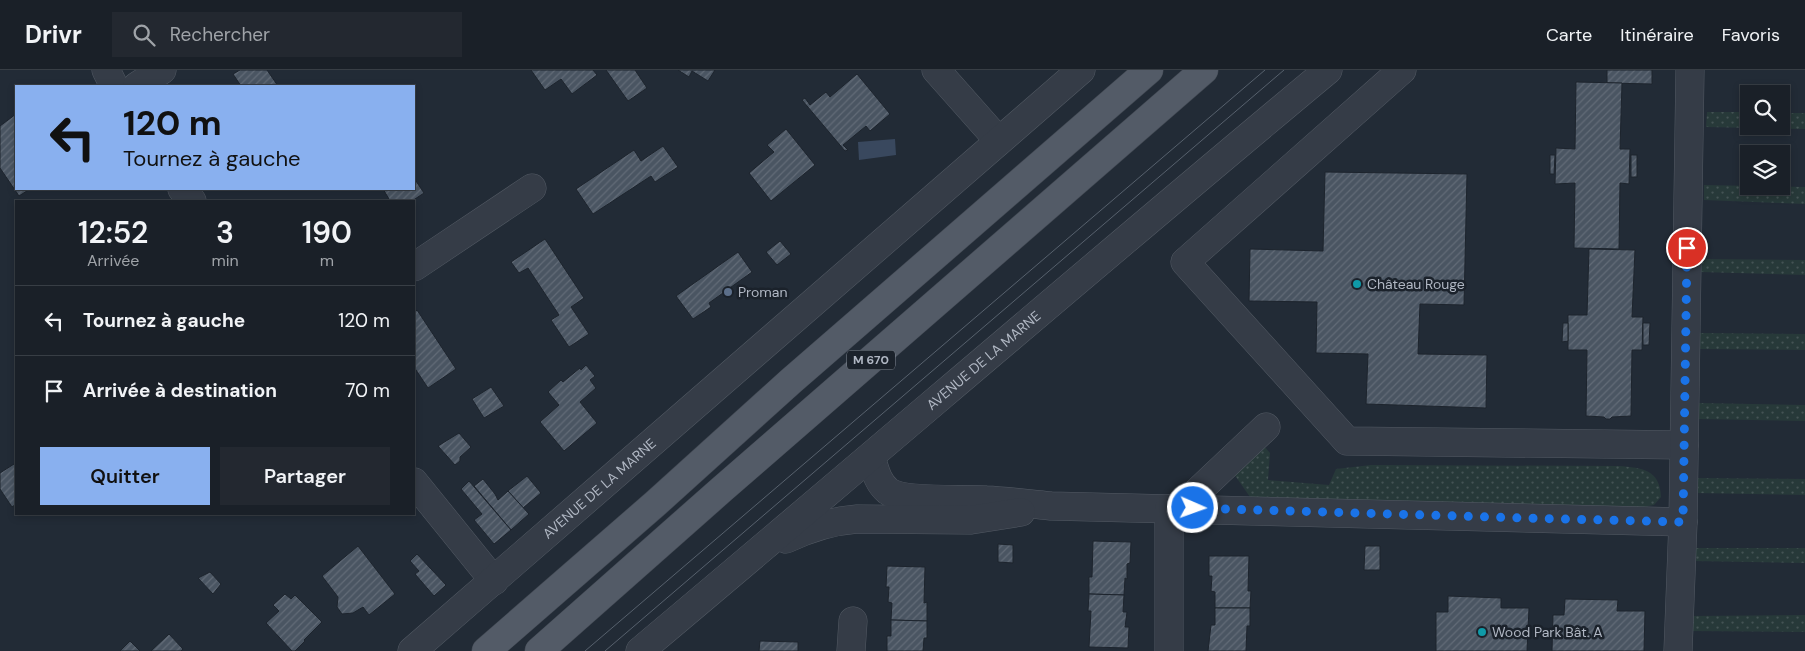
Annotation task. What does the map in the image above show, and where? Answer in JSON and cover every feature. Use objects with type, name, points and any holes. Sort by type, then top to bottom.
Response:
[{"type":"main road","name":"M 670","points":[[486,651],[656,503],[791,381],[1149,70]]},
{"type":"main road","name":"M 670","points":[[539,651],[743,470],[1204,70]]},
{"type":"street","points":[[106,70],[114,85]]},
{"type":"street","points":[[139,85],[162,70]]},
{"type":"street","points":[[936,70],[999,141]]},
{"type":"street","name":"AVENUE DE LA MARNE","points":[[412,651],[1081,70]]},
{"type":"street","name":"AVENUE DE LA MARNE","points":[[640,651],[871,457],[1111,251],[1328,70]]},
{"type":"street","points":[[1402,70],[1185,262],[1347,441],[1684,445]]},
{"type":"street","points":[[1678,651],[1683,522],[1690,70]]},
{"type":"street","points":[[415,266],[532,188]]},
{"type":"street","points":[[183,190],[191,200]]},
{"type":"street","points":[[1169,651],[1181,508],[1266,427]]},
{"type":"street","points":[[871,457],[880,483],[888,491],[898,496],[985,500],[1051,506],[1683,522]]},
{"type":"street","points":[[415,483],[494,580]]},
{"type":"street","points":[[757,553],[812,527],[840,520],[971,520],[1004,516],[1051,506]]},
{"type":"street","points":[[852,651],[853,621]]},
{"type":"shaded area","points":[[1707,112],[1740,112],[1740,128],[1706,127]]},
{"type":"shaded area","points":[[1790,113],[1805,113],[1805,129],[1790,129]]},
{"type":"shaded area","points":[[1704,185],[1740,186],[1740,195],[1790,195],[1790,187],[1805,187],[1805,204],[1704,200]]},
{"type":"shaded area","points":[[1702,259],[1805,260],[1805,275],[1701,272]]},
{"type":"shaded area","points":[[1699,333],[1805,334],[1805,350],[1698,349]]},
{"type":"shaded area","points":[[1697,403],[1805,405],[1805,421],[1696,419]]},
{"type":"shaded area","points":[[1263,445],[1270,453],[1268,480],[1329,485],[1336,469],[1371,465],[1619,466],[1642,469],[1653,475],[1660,488],[1661,497],[1654,505],[1639,508],[1250,497],[1234,474]]},
{"type":"shaded area","points":[[1695,478],[1805,479],[1805,495],[1694,493]]},
{"type":"shaded area","points":[[1692,548],[1805,548],[1805,563],[1692,561]]},
{"type":"shaded area","points":[[1805,615],[1805,632],[1689,631],[1690,616]]},
{"type":"water","points":[[895,139],[896,155],[859,160],[858,142]]},
{"type":"building","points":[[240,70],[267,70],[277,85],[240,85],[233,74]]},
{"type":"building","points":[[531,70],[593,70],[597,75],[572,94],[561,79],[545,90]]},
{"type":"building","points":[[606,70],[635,70],[647,88],[628,101]]},
{"type":"building","points":[[678,70],[715,70],[708,81],[692,71],[689,77]]},
{"type":"building","points":[[1607,70],[1652,70],[1652,84],[1607,83]]},
{"type":"building","points":[[857,74],[890,114],[870,131],[866,126],[843,145],[848,150],[845,151],[802,100],[805,98],[810,105],[826,92],[830,97]]},
{"type":"building","points":[[1576,82],[1622,83],[1620,149],[1630,149],[1629,184],[1620,183],[1619,249],[1574,248],[1575,183],[1555,184],[1556,148],[1575,149]]},
{"type":"building","points":[[15,115],[15,190],[28,190],[19,196],[0,168],[0,126]]},
{"type":"building","points":[[786,129],[815,165],[771,201],[749,173],[774,152],[767,145]]},
{"type":"building","points":[[663,146],[678,167],[655,182],[651,176],[593,214],[576,189],[634,150],[641,161]]},
{"type":"building","points":[[1550,155],[1555,155],[1554,174],[1550,174]]},
{"type":"building","points":[[1631,155],[1637,155],[1637,177],[1631,177]]},
{"type":"building","name":"Château Rouge","points":[[1325,172],[1467,174],[1464,305],[1420,304],[1418,354],[1487,355],[1486,408],[1366,404],[1368,354],[1316,353],[1317,302],[1249,301],[1250,249],[1323,251]]},
{"type":"building","points":[[415,180],[424,193],[414,200],[387,200],[389,199],[384,190],[415,190]]},
{"type":"building","points":[[545,239],[584,298],[571,307],[589,334],[569,347],[551,320],[559,315],[528,268],[519,273],[511,262]]},
{"type":"building","points":[[780,241],[791,254],[777,265],[766,252]]},
{"type":"building","points":[[1589,249],[1635,250],[1632,317],[1643,317],[1642,350],[1632,350],[1631,416],[1606,419],[1604,417],[1586,416],[1587,350],[1568,350],[1568,315],[1587,315]]},
{"type":"building","points":[[738,252],[752,272],[709,303],[711,307],[693,319],[676,296]]},
{"type":"building","points":[[417,310],[456,369],[428,388],[415,368],[415,312]]},
{"type":"building","points":[[1563,323],[1568,323],[1568,341],[1562,342]]},
{"type":"building","points":[[1643,323],[1650,323],[1649,345],[1643,345]]},
{"type":"building","points":[[586,365],[595,376],[590,380],[596,388],[580,402],[597,423],[564,451],[540,422],[559,405],[548,392],[561,380],[563,382]]},
{"type":"building","points":[[491,387],[504,406],[484,418],[472,399]]},
{"type":"building","points":[[459,433],[471,447],[460,457],[460,461],[455,465],[438,446]]},
{"type":"building","points":[[14,464],[15,505],[12,507],[0,489],[0,473]]},
{"type":"building","points":[[527,476],[541,493],[523,508],[508,491]]},
{"type":"building","points":[[483,479],[498,500],[508,491],[529,514],[511,530],[474,486]]},
{"type":"building","points":[[469,481],[511,530],[494,544],[474,520],[482,514],[461,489]]},
{"type":"building","points":[[1093,541],[1131,542],[1130,563],[1127,564],[1124,595],[1089,594],[1089,577],[1092,577]]},
{"type":"building","points":[[998,544],[1013,545],[1013,563],[998,562]]},
{"type":"building","points":[[358,546],[395,594],[369,615],[363,607],[353,613],[342,614],[337,607],[338,597],[322,576]]},
{"type":"building","points":[[1365,546],[1380,546],[1380,570],[1364,570]]},
{"type":"building","points":[[417,554],[446,585],[434,596],[415,574],[419,571],[410,561]]},
{"type":"building","points":[[1209,556],[1249,556],[1248,591],[1251,591],[1250,608],[1215,608],[1215,592],[1211,591],[1212,576],[1209,576]]},
{"type":"building","points":[[887,566],[925,567],[924,603],[927,602],[927,621],[891,620],[892,603],[888,602],[889,587],[886,587]]},
{"type":"building","points":[[210,572],[221,584],[213,594],[198,578]]},
{"type":"building","points":[[285,594],[291,599],[295,595],[322,622],[295,651],[292,651],[266,623],[279,611],[273,605]]},
{"type":"building","points":[[1089,594],[1124,595],[1123,612],[1127,612],[1125,627],[1129,627],[1128,648],[1089,647],[1091,611],[1088,611]]},
{"type":"building","name":"Wood Park Bât. A","points":[[1448,596],[1501,598],[1501,608],[1529,608],[1527,651],[1436,651],[1436,612],[1448,612]]},
{"type":"building","points":[[1565,599],[1618,600],[1617,611],[1645,611],[1644,651],[1552,651],[1553,615],[1564,615]]},
{"type":"building","points":[[1215,608],[1250,608],[1250,626],[1247,626],[1246,651],[1208,651],[1211,625],[1215,625]]},
{"type":"building","points":[[891,620],[927,621],[927,638],[924,638],[923,651],[887,651],[887,636],[891,636]]},
{"type":"building","points":[[169,634],[183,649],[181,651],[151,651]]},
{"type":"building","points":[[130,641],[140,651],[120,651]]},
{"type":"building","points":[[760,641],[798,642],[798,651],[759,651]]},
{"type":"tram line","points":[[585,651],[1265,70]]},
{"type":"tram line","points":[[605,651],[1284,70]]},
{"type":"place","name":"Château Rouge","points":[[1357,284]]},
{"type":"place","name":"Proman","points":[[728,292]]},
{"type":"place","name":"Wood Park Bât. A","points":[[1482,632]]},
{"type":"route","points":[[1193,508],[1683,522],[1687,248]]}]
